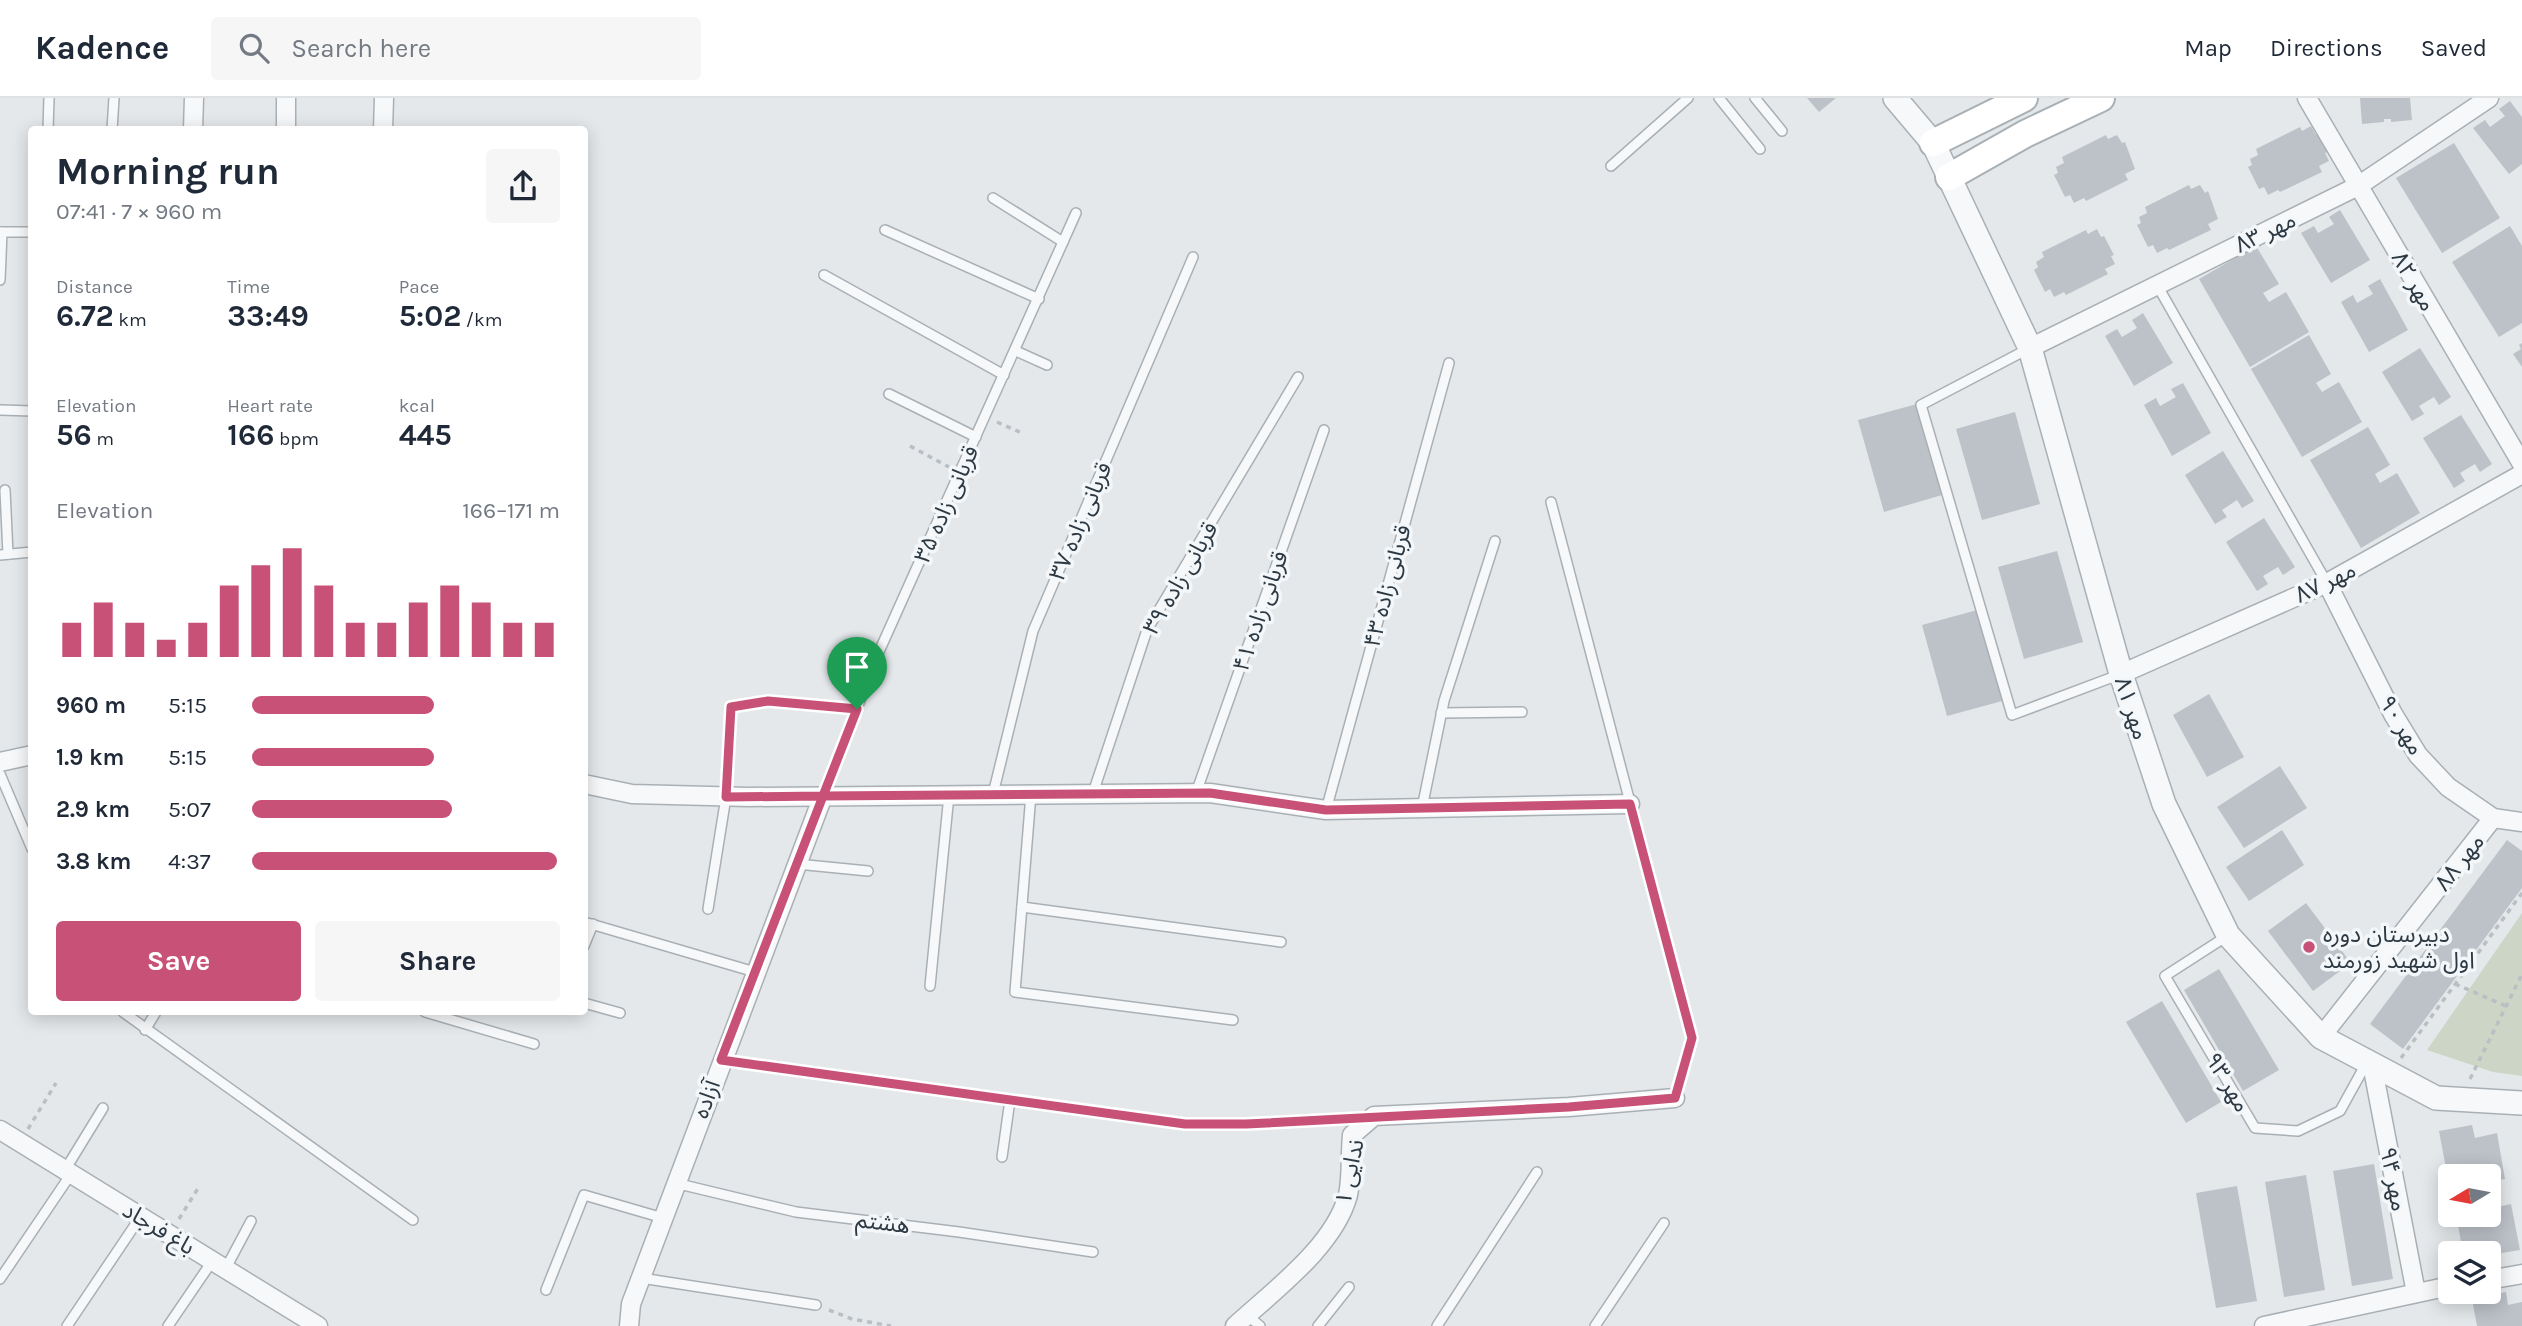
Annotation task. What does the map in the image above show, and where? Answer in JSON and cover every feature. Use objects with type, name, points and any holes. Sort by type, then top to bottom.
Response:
[{"type":"main road","points":[[1933,143],[2024,98]]},
{"type":"main road","points":[[1950,177],[2025,134],[2101,98]]},
{"type":"street","points":[[193,126],[194,98]]},
{"type":"street","points":[[286,98],[286,126]]},
{"type":"street","points":[[383,126],[384,98]]},
{"type":"street","name":"مهر ۸۱","points":[[1895,98],[1933,143],[2030,348],[2121,674],[2164,804],[2228,935],[2321,1037],[2436,1098],[2522,1102]]},
{"type":"street","name":"مهر ۸۲","points":[[2307,98],[2522,464]]},
{"type":"street","name":"مهر ۸۳","points":[[2030,348],[2358,186],[2489,98]]},
{"type":"street","name":"مهر ۸۷","points":[[2121,674],[2328,583],[2522,474]]},
{"type":"street","name":"مهر ۹۰","points":[[2328,583],[2393,714],[2418,755],[2448,787],[2493,818],[2522,821]]},
{"type":"street","points":[[0,762],[28,756]]},
{"type":"street","points":[[588,785],[632,794],[726,797],[1196,793],[1326,810],[1630,804]]},
{"type":"street","name":"آزاده","points":[[629,1326],[631,1304],[640,1278],[823,796]]},
{"type":"street","name":"مهر ۸۸","points":[[2321,1037],[2493,818]]},
{"type":"street","name":"مهر ۹۴","points":[[2370,1063],[2416,1293]]},
{"type":"street","name":"ندایی ۱","points":[[1247,1322],[1334,1228],[1348,1194],[1352,1135],[1374,1116],[1569,1107],[1675,1098]]},
{"type":"street","name":"باغ فرجاد","points":[[0,1130],[219,1264],[298,1321],[318,1326]]},
{"type":"street","points":[[2501,1278],[2522,1274]]},
{"type":"street","points":[[2264,1326],[2438,1288]]},
{"type":"lane","points":[[48,126],[49,98]]},
{"type":"lane","points":[[112,126],[114,98]]},
{"type":"lane","points":[[1611,166],[1688,98]]},
{"type":"lane","points":[[1719,98],[1760,149]]},
{"type":"lane","points":[[1755,98],[1782,131]]},
{"type":"lane","points":[[993,198],[1063,242]]},
{"type":"lane","name":"قربانی زاده ۳۵","points":[[823,796],[878,653],[1076,213]]},
{"type":"lane","points":[[885,230],[1039,299]]},
{"type":"lane","points":[[0,280],[1,232],[28,232]]},
{"type":"lane","name":"قربانی زاده ۳۷","points":[[993,794],[1033,631],[1193,257]]},
{"type":"lane","points":[[824,275],[1004,375]]},
{"type":"lane","points":[[2157,285],[2328,583]]},
{"type":"lane","points":[[2030,348],[1921,405],[2012,715],[2121,674]]},
{"type":"lane","points":[[1016,351],[1046,365]]},
{"type":"lane","name":"قربانی زاده ۴۳","points":[[1326,810],[1449,363]]},
{"type":"lane","name":"قربانی زاده ۳۹","points":[[1093,793],[1147,631],[1298,377]]},
{"type":"lane","points":[[889,394],[976,437]]},
{"type":"lane","points":[[0,410],[28,411]]},
{"type":"lane","name":"قربانی زاده ۴۱","points":[[1196,793],[1324,430]]},
{"type":"lane","points":[[5,490],[4,554],[28,552]]},
{"type":"lane","points":[[1551,502],[1692,1038]]},
{"type":"lane","points":[[1422,808],[1441,713],[1495,541]]},
{"type":"lane","points":[[708,909],[726,797],[731,707],[768,701],[857,709]]},
{"type":"lane","points":[[1441,713],[1522,712]]},
{"type":"lane","points":[[0,774],[28,840]]},
{"type":"lane","points":[[930,986],[949,794]]},
{"type":"lane","points":[[1031,794],[1015,992],[1233,1020]]},
{"type":"lane","points":[[797,864],[868,871]]},
{"type":"lane","points":[[1022,907],[1280,942]]},
{"type":"lane","points":[[589,923],[755,972]]},
{"type":"lane","name":"مهر ۹۳","points":[[2228,935],[2165,976],[2255,1128],[2298,1131],[2340,1111],[2370,1063]]},
{"type":"lane","points":[[588,1004],[620,1013]]},
{"type":"lane","points":[[127,1015],[412,1220]]},
{"type":"lane","points":[[145,1030],[154,1015]]},
{"type":"lane","points":[[435,1015],[534,1044]]},
{"type":"lane","points":[[721,1060],[1185,1124]]},
{"type":"lane","points":[[1002,1157],[1010,1100]]},
{"type":"lane","points":[[0,1279],[68,1172],[103,1108]]},
{"type":"lane","points":[[1437,1326],[1537,1172]]},
{"type":"lane","name":"هشتم","points":[[675,1183],[796,1212],[959,1231],[1093,1252]]},
{"type":"lane","points":[[547,1290],[584,1195],[663,1218]]},
{"type":"lane","points":[[67,1326],[141,1216]]},
{"type":"lane","points":[[168,1326],[251,1221]]},
{"type":"lane","points":[[1595,1326],[1664,1223]]},
{"type":"lane","points":[[640,1278],[816,1305]]},
{"type":"lane","points":[[1318,1326],[1349,1287]]},
{"type":"path","points":[[985,417],[1024,434]]},
{"type":"path","points":[[909,446],[960,473]]},
{"type":"path","points":[[2397,1063],[2522,893]]},
{"type":"path","points":[[2466,1087],[2522,974]]},
{"type":"path","points":[[2455,984],[2506,1006]]},
{"type":"path","points":[[1675,1098],[1692,1038]]},
{"type":"path","points":[[20,1143],[56,1083]]},
{"type":"path","points":[[1185,1124],[1374,1116]]},
{"type":"path","points":[[170,1234],[200,1185]]},
{"type":"path","points":[[816,1305],[852,1319],[891,1326]]},
{"type":"green space","points":[[2522,913],[2522,1076],[2493,1072],[2427,1050]]},
{"type":"building","points":[[1807,98],[1836,98],[1819,112]]},
{"type":"building","points":[[2360,98],[2410,98],[2412,120],[2391,122],[2391,119],[2384,119],[2384,122],[2362,124]]},
{"type":"building","points":[[2510,101],[2522,117],[2522,164],[2509,174],[2473,128],[2485,120],[2490,127],[2505,116],[2499,109]]},
{"type":"building","points":[[2311,126],[2316,135],[2319,133],[2328,152],[2325,153],[2329,161],[2319,166],[2322,172],[2280,192],[2278,190],[2268,195],[2264,187],[2259,189],[2248,167],[2252,165],[2250,159],[2258,155],[2256,149],[2300,127],[2302,131]]},
{"type":"building","points":[[2106,135],[2108,139],[2117,135],[2122,143],[2125,142],[2135,169],[2125,174],[2128,180],[2086,201],[2084,198],[2074,203],[2070,195],[2065,197],[2054,175],[2058,173],[2056,167],[2064,163],[2062,157]]},
{"type":"building","points":[[2454,143],[2500,218],[2442,253],[2396,178]]},
{"type":"building","points":[[2189,185],[2191,189],[2200,185],[2205,193],[2208,191],[2218,219],[2208,224],[2211,230],[2157,253],[2153,245],[2148,247],[2137,225],[2141,223],[2139,217],[2147,213],[2145,207]]},
{"type":"building","points":[[2340,210],[2370,260],[2331,283],[2301,233],[2314,226],[2318,233],[2334,224],[2329,217]]},
{"type":"building","points":[[2510,226],[2522,246],[2522,323],[2499,337],[2452,262]]},
{"type":"building","points":[[2097,229],[2114,255],[2111,256],[2115,264],[2105,269],[2108,274],[2066,295],[2064,292],[2054,297],[2050,289],[2045,292],[2034,270],[2038,267],[2036,262],[2044,257],[2042,252],[2086,230],[2088,234]]},
{"type":"building","points":[[2256,246],[2279,284],[2263,293],[2269,302],[2286,292],[2309,332],[2250,367],[2199,279]]},
{"type":"building","points":[[2380,279],[2408,330],[2369,352],[2341,302],[2353,295],[2357,303],[2373,294],[2368,286]]},
{"type":"building","points":[[2143,313],[2173,363],[2134,386],[2105,336],[2117,329],[2122,337],[2137,328],[2132,320]]},
{"type":"building","points":[[2309,335],[2331,374],[2316,383],[2322,392],[2339,382],[2362,422],[2302,457],[2251,369]]},
{"type":"building","points":[[2522,343],[2522,367],[2513,354],[2521,349],[2519,345]]},
{"type":"building","points":[[2420,348],[2451,397],[2439,405],[2434,397],[2419,406],[2424,414],[2412,421],[2382,372]]},
{"type":"building","points":[[2183,383],[2211,433],[2172,456],[2144,405],[2156,398],[2160,406],[2176,397],[2171,389]]},
{"type":"building","points":[[1917,404],[1942,495],[1884,512],[1858,420]]},
{"type":"building","points":[[2015,412],[2040,504],[1982,520],[1956,429]]},
{"type":"building","points":[[2461,415],[2492,464],[2480,472],[2475,464],[2460,473],[2465,481],[2454,488],[2423,438]]},
{"type":"building","points":[[2368,427],[2390,465],[2375,474],[2380,483],[2397,473],[2420,513],[2361,548],[2310,460]]},
{"type":"building","points":[[2223,451],[2254,501],[2242,508],[2237,500],[2222,510],[2227,517],[2215,524],[2185,475]]},
{"type":"building","points":[[2264,518],[2295,567],[2283,575],[2278,567],[2263,576],[2268,584],[2257,591],[2226,542]]},
{"type":"building","points":[[2057,551],[2083,642],[2024,659],[1998,567]]},
{"type":"building","points":[[1981,609],[2006,700],[1947,716],[1922,625]]},
{"type":"building","points":[[2209,694],[2244,757],[2207,777],[2173,715]]},
{"type":"building","points":[[2280,766],[2307,808],[2244,848],[2217,807]]},
{"type":"building","points":[[2282,830],[2304,865],[2249,901],[2226,867]]},
{"type":"building","points":[[2507,840],[2522,851],[2522,888],[2403,1049],[2370,1024]]},
{"type":"building","name":"دبیرستان دوره اول شهید زورمند","points":[[2306,903],[2351,963],[2313,991],[2268,931]]},
{"type":"building","points":[[2219,969],[2279,1070],[2243,1091],[2184,990]]},
{"type":"building","points":[[2162,1001],[2221,1102],[2186,1123],[2126,1022]]},
{"type":"building","points":[[2472,1125],[2475,1138],[2497,1133],[2505,1179],[2501,1180],[2501,1164],[2445,1164],[2439,1131]]},
{"type":"building","points":[[2374,1164],[2393,1279],[2352,1286],[2333,1171]]},
{"type":"building","points":[[2306,1175],[2325,1290],[2284,1297],[2265,1182]]},
{"type":"building","points":[[2237,1186],[2257,1301],[2216,1308],[2196,1193]]},
{"type":"building","points":[[2511,1204],[2520,1250],[2501,1253],[2501,1241],[2461,1241],[2458,1227],[2501,1227],[2501,1206]]},
{"type":"building","points":[[2506,1292],[2508,1305],[2522,1302],[2522,1326],[2477,1326],[2473,1304],[2501,1304],[2501,1293]]},
{"type":"place","name":"دبیرستان دوره اول شهید زورمند","points":[[2309,947]]},
{"type":"route","points":[[857,709],[768,701],[731,707],[726,797],[823,796],[721,1060],[1185,1124],[1246,1124],[1569,1107],[1675,1098],[1692,1038],[1630,804],[1326,810],[1210,793],[823,796],[857,709]]}]
